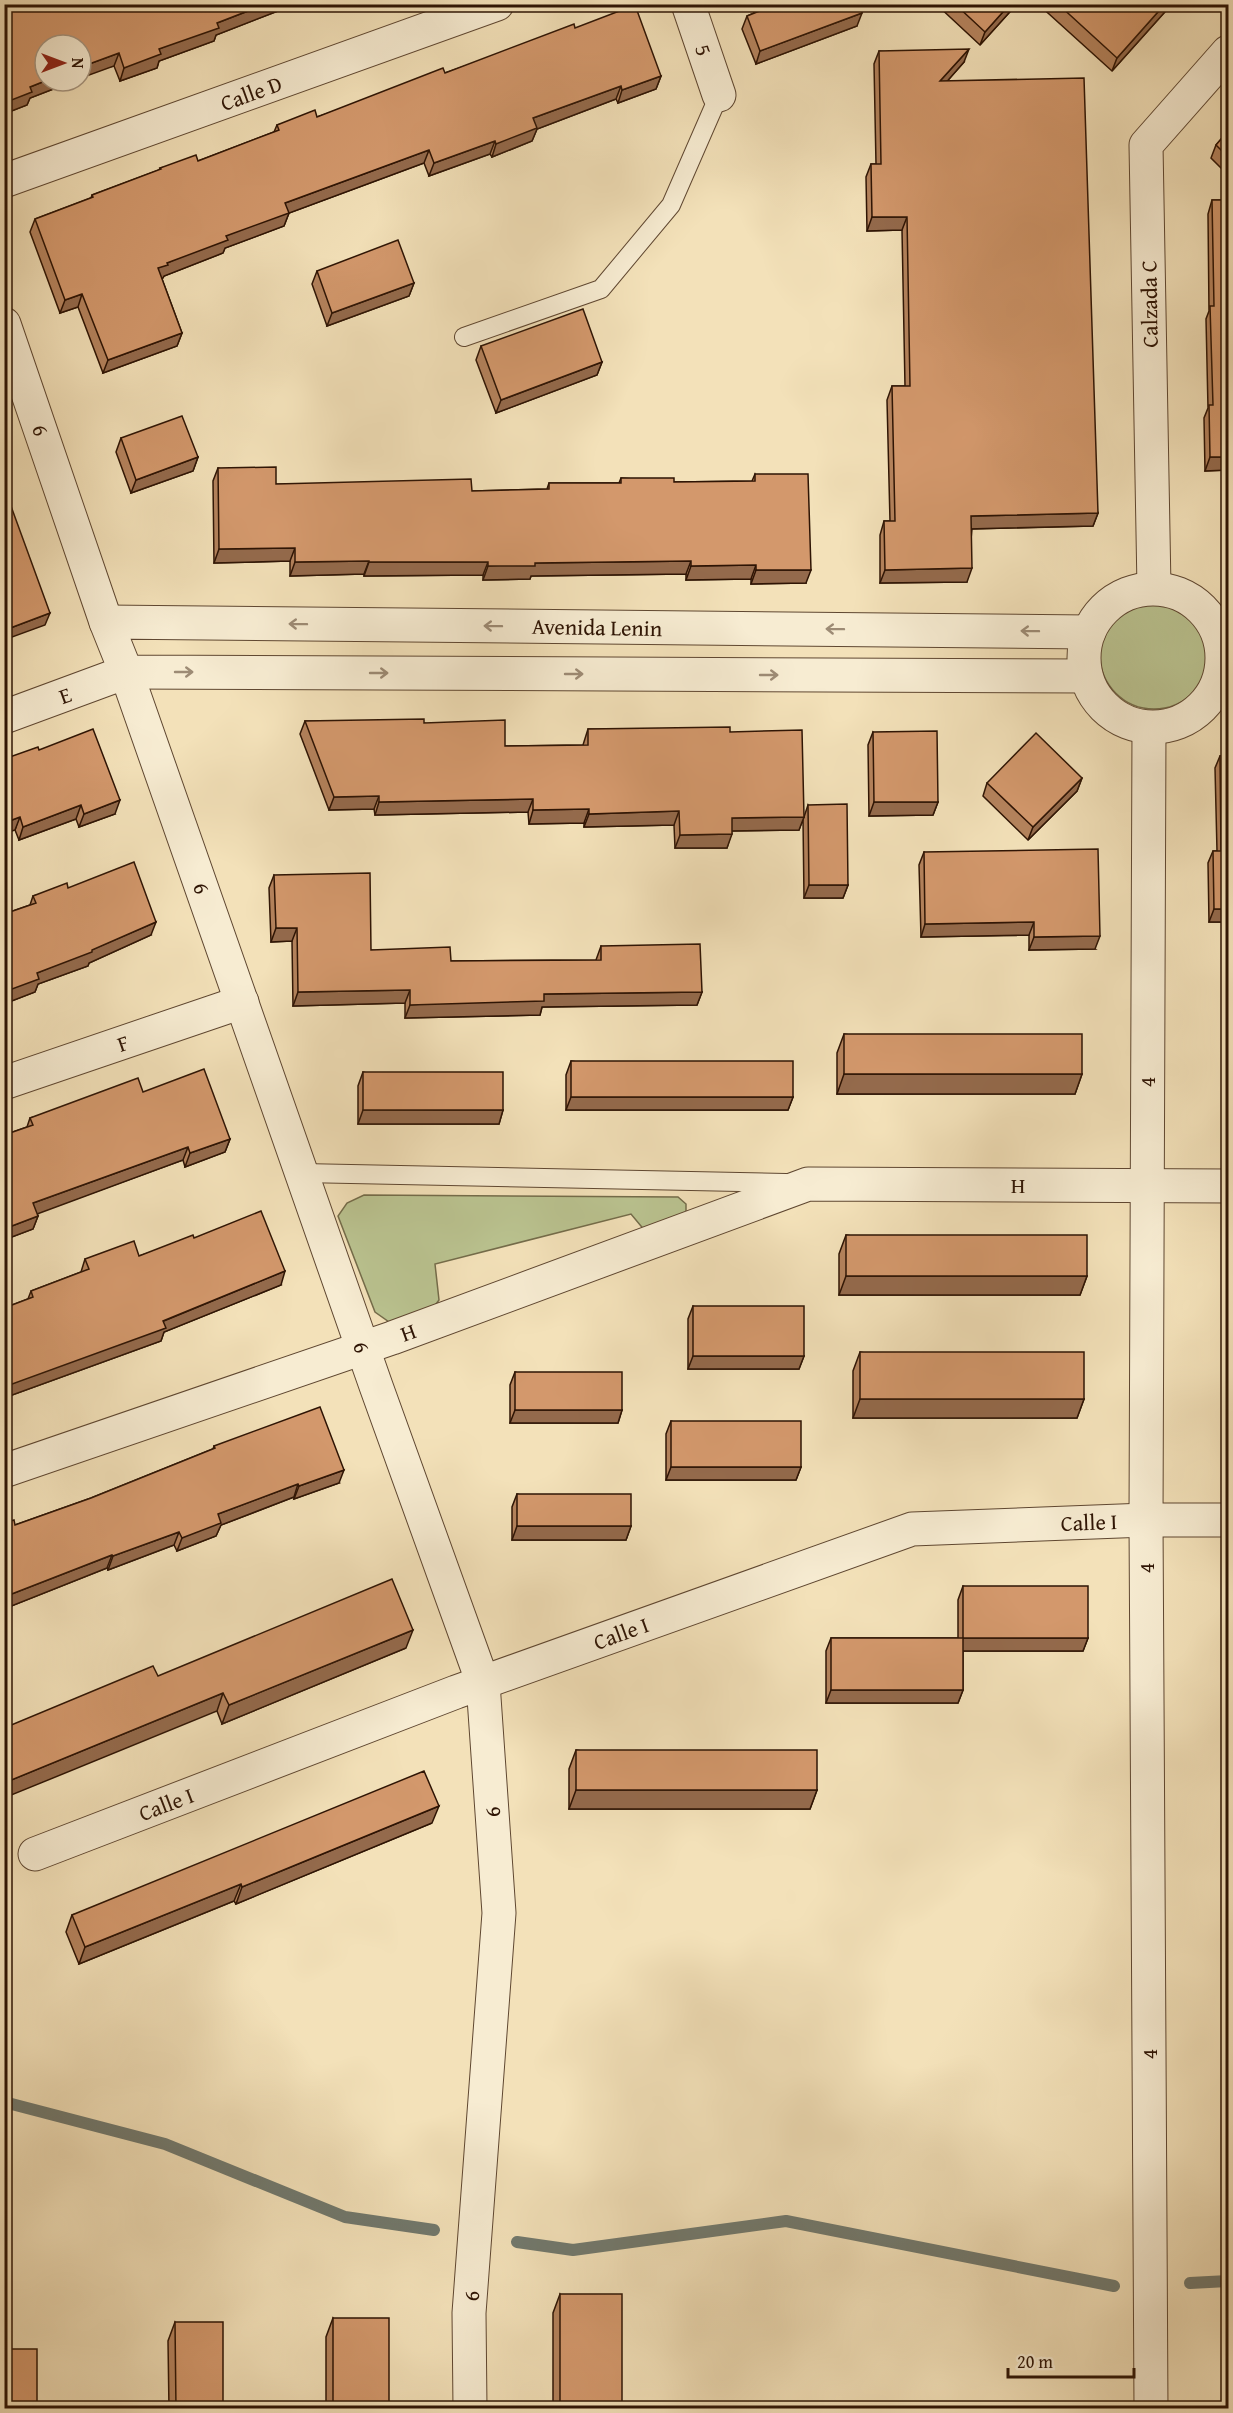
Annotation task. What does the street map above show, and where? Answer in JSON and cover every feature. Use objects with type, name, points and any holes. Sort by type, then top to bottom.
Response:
[{"type":"street","name":"Calle D","points":[[4,181],[497,4]]},
{"type":"street","name":"5","points":[[688,4],[719,95]]},
{"type":"street","name":"Calzada C","points":[[1154,588],[1146,145],[1228,52]]},
{"type":"street","name":"6","points":[[4,324],[106,622],[126,672],[483,1683],[499,1914],[469,2313],[470,2409]]},
{"type":"street","points":[[1154,588],[1176,592],[1220,620],[1224,679],[1209,699],[1192,715],[1172,725],[1149,728],[1128,723],[1109,713],[1095,696],[1086,676],[1084,654],[1089,632],[1099,614],[1114,600],[1133,591],[1154,588]]},
{"type":"street","name":"Avenida Lenin","points":[[106,622],[1089,632]]},
{"type":"street","name":"Avenida Lenin","points":[[126,672],[1086,676]]},
{"type":"street","name":"E","points":[[4,717],[126,672]]},
{"type":"street","name":"4","points":[[1149,728],[1146,1520],[1151,2409]]},
{"type":"street","name":"F","points":[[4,1083],[242,1002]]},
{"type":"street","name":"H","points":[[4,1471],[363,1348],[808,1184],[1228,1186]]},
{"type":"street","name":"Calle I","points":[[35,1854],[483,1683],[912,1529],[1146,1520],[1228,1520]]},
{"type":"lane","points":[[464,337],[601,289],[671,204],[719,95]]},
{"type":"lane","name":"H","points":[[302,1173],[808,1184]]},
{"type":"green space","points":[[1154,601],[1175,605],[1192,617],[1204,634],[1208,655],[1204,676],[1192,693],[1175,705],[1154,709],[1133,705],[1116,693],[1104,676],[1100,655],[1104,634],[1116,617],[1133,605]]},
{"type":"green space","points":[[364,1195],[678,1197],[686,1204],[686,1214],[646,1232],[631,1214],[435,1264],[439,1300],[425,1319],[392,1324],[375,1312],[338,1216],[347,1203]]},
{"type":"building","points":[[4,4],[266,4],[217,23],[219,28],[159,49],[161,54],[124,68],[119,53],[93,63],[93,33],[33,33],[33,86],[30,87],[32,92],[4,103]]},
{"type":"building","points":[[760,4],[859,4],[862,13],[760,51],[747,16],[762,10]]},
{"type":"building","points":[[955,4],[1010,4],[985,32]]},
{"type":"building","points":[[1058,4],[1165,4],[1117,58]]},
{"type":"building","points":[[635,5],[661,76],[622,90],[621,86],[533,118],[537,128],[496,144],[495,141],[434,163],[429,150],[285,203],[289,213],[226,236],[228,240],[167,263],[168,265],[158,268],[182,333],[108,360],[82,294],[65,300],[35,219],[160,168],[196,155],[198,161],[279,130],[277,125],[315,110],[317,117],[443,68],[445,73],[574,24],[575,28]]},
{"type":"building","points":[[969,49],[940,81],[1084,78],[1098,513],[971,516],[972,568],[885,570],[884,521],[895,521],[892,386],[910,386],[907,217],[872,217],[871,164],[881,164],[879,51]]},
{"type":"building","points":[[1228,131],[1228,157],[1216,145]]},
{"type":"building","points":[[1212,200],[1228,200],[1228,457],[1210,457],[1209,405],[1213,405],[1210,306],[1214,306]]},
{"type":"building","points":[[398,240],[414,283],[332,313],[317,271]]},
{"type":"building","points":[[583,309],[602,362],[501,400],[481,346]]},
{"type":"building","points":[[182,416],[198,457],[136,480],[121,438]]},
{"type":"building","points":[[276,467],[276,484],[471,479],[472,491],[549,489],[549,483],[621,483],[621,478],[674,478],[674,482],[755,481],[755,474],[808,474],[811,570],[756,570],[756,565],[691,566],[691,561],[535,563],[535,566],[488,566],[488,562],[295,562],[295,548],[219,549],[218,468]]},
{"type":"building","points":[[4,487],[50,613],[5,630],[4,628]]},
{"type":"building","points":[[424,719],[424,723],[505,720],[505,746],[588,745],[588,729],[730,727],[730,732],[802,730],[804,817],[732,818],[732,834],[680,835],[679,811],[589,814],[589,809],[533,810],[533,799],[379,802],[379,796],[334,797],[305,721]]},
{"type":"building","points":[[93,729],[120,800],[84,814],[81,805],[23,827],[20,817],[4,823],[4,759],[38,747],[39,750]]},
{"type":"building","points":[[937,731],[938,802],[874,802],[873,732]]},
{"type":"building","points":[[1036,733],[1082,778],[1033,827],[987,783]]},
{"type":"building","points":[[1228,755],[1228,909],[1214,909],[1213,851],[1221,851],[1220,756]]},
{"type":"building","points":[[847,804],[848,885],[809,885],[808,805]]},
{"type":"building","points":[[1098,849],[1100,936],[1034,937],[1034,922],[925,924],[924,852]]},
{"type":"building","points":[[134,862],[156,922],[92,950],[92,952],[37,973],[39,979],[4,992],[4,914],[36,903],[33,896],[67,883],[68,888]]},
{"type":"building","points":[[370,873],[371,950],[450,947],[451,961],[601,960],[601,946],[700,944],[702,992],[544,994],[544,1001],[410,1005],[410,990],[298,992],[297,928],[276,928],[274,875]]},
{"type":"building","points":[[844,1034],[1082,1034],[1082,1074],[844,1074]]},
{"type":"building","points":[[571,1061],[793,1061],[793,1097],[571,1097]]},
{"type":"building","points":[[204,1069],[230,1139],[190,1153],[188,1147],[33,1203],[38,1216],[4,1229],[4,1135],[33,1125],[30,1118],[138,1078],[143,1092]]},
{"type":"building","points":[[363,1072],[503,1072],[503,1110],[363,1110]]},
{"type":"building","points":[[261,1211],[285,1271],[163,1321],[166,1328],[4,1387],[4,1308],[33,1297],[31,1291],[89,1269],[85,1259],[134,1241],[139,1256],[193,1235],[194,1238]]},
{"type":"building","points":[[846,1235],[1087,1235],[1087,1276],[846,1276]]},
{"type":"building","points":[[693,1306],[804,1306],[804,1356],[693,1356]]},
{"type":"building","points":[[860,1352],[1084,1352],[1084,1399],[860,1399]]},
{"type":"building","points":[[515,1372],[622,1372],[622,1410],[515,1410]]},
{"type":"building","points":[[320,1407],[344,1470],[299,1486],[298,1484],[218,1514],[221,1523],[182,1538],[179,1532],[4,1597],[4,1523],[14,1520],[15,1525],[91,1498],[215,1448],[214,1446]]},
{"type":"building","points":[[671,1421],[801,1421],[801,1467],[671,1467]]},
{"type":"building","points":[[517,1494],[631,1494],[631,1526],[517,1526]]},
{"type":"building","points":[[392,1579],[413,1630],[229,1705],[223,1693],[4,1783],[4,1728],[153,1666],[158,1676]]},
{"type":"building","points":[[963,1586],[1088,1586],[1088,1638],[963,1638]]},
{"type":"building","points":[[831,1638],[963,1638],[963,1690],[831,1690]]},
{"type":"building","points":[[576,1750],[817,1750],[817,1790],[576,1790]]},
{"type":"building","points":[[424,1771],[439,1806],[242,1887],[241,1884],[85,1947],[72,1915]]},
{"type":"building","points":[[560,2294],[622,2294],[622,2409],[560,2409]]},
{"type":"building","points":[[333,2318],[389,2318],[389,2409],[333,2409]]},
{"type":"building","points":[[175,2322],[223,2322],[223,2409],[176,2409]]},
{"type":"building","points":[[4,2349],[37,2349],[37,2409],[4,2409]]},
{"type":"waterway","points":[[4,2102],[165,2144],[345,2217],[434,2230]]},
{"type":"waterway","points":[[517,2242],[573,2250],[786,2221],[1114,2286]]},
{"type":"waterway","points":[[1190,2283],[1228,2281]]}]
